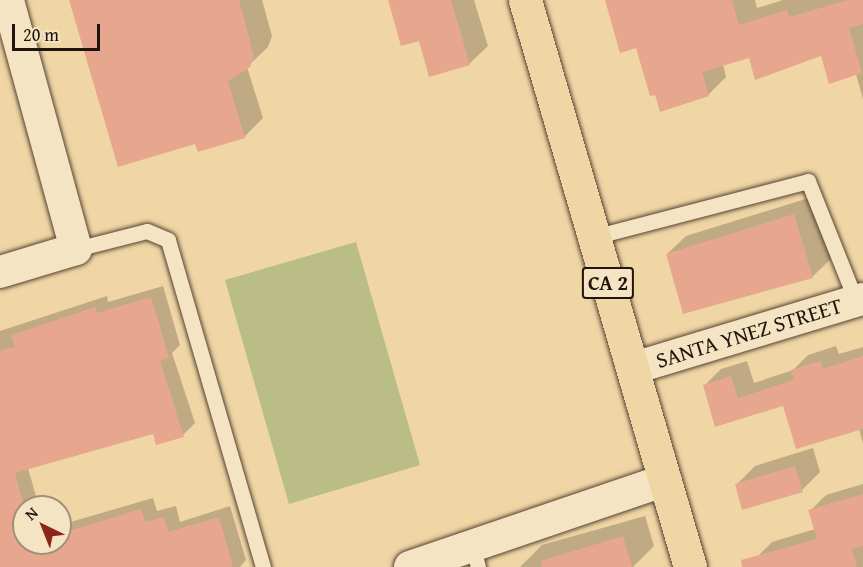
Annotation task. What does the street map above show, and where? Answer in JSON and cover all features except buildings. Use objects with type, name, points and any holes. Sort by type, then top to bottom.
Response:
[{"type":"main road","name":"CA 2","points":[[525,0],[593,237],[634,368],[690,567]]},
{"type":"street","points":[[0,272],[76,249],[8,0]]},
{"type":"street","name":"SANTA YNEZ STREET","points":[[634,368],[859,300]]},
{"type":"street","points":[[410,567],[476,557],[666,480]]},
{"type":"lane","points":[[593,237],[808,181],[859,300]]},
{"type":"lane","points":[[76,249],[147,231],[168,240],[263,567]]},
{"type":"green space","points":[[356,242],[420,465],[289,504],[225,280]]}]
